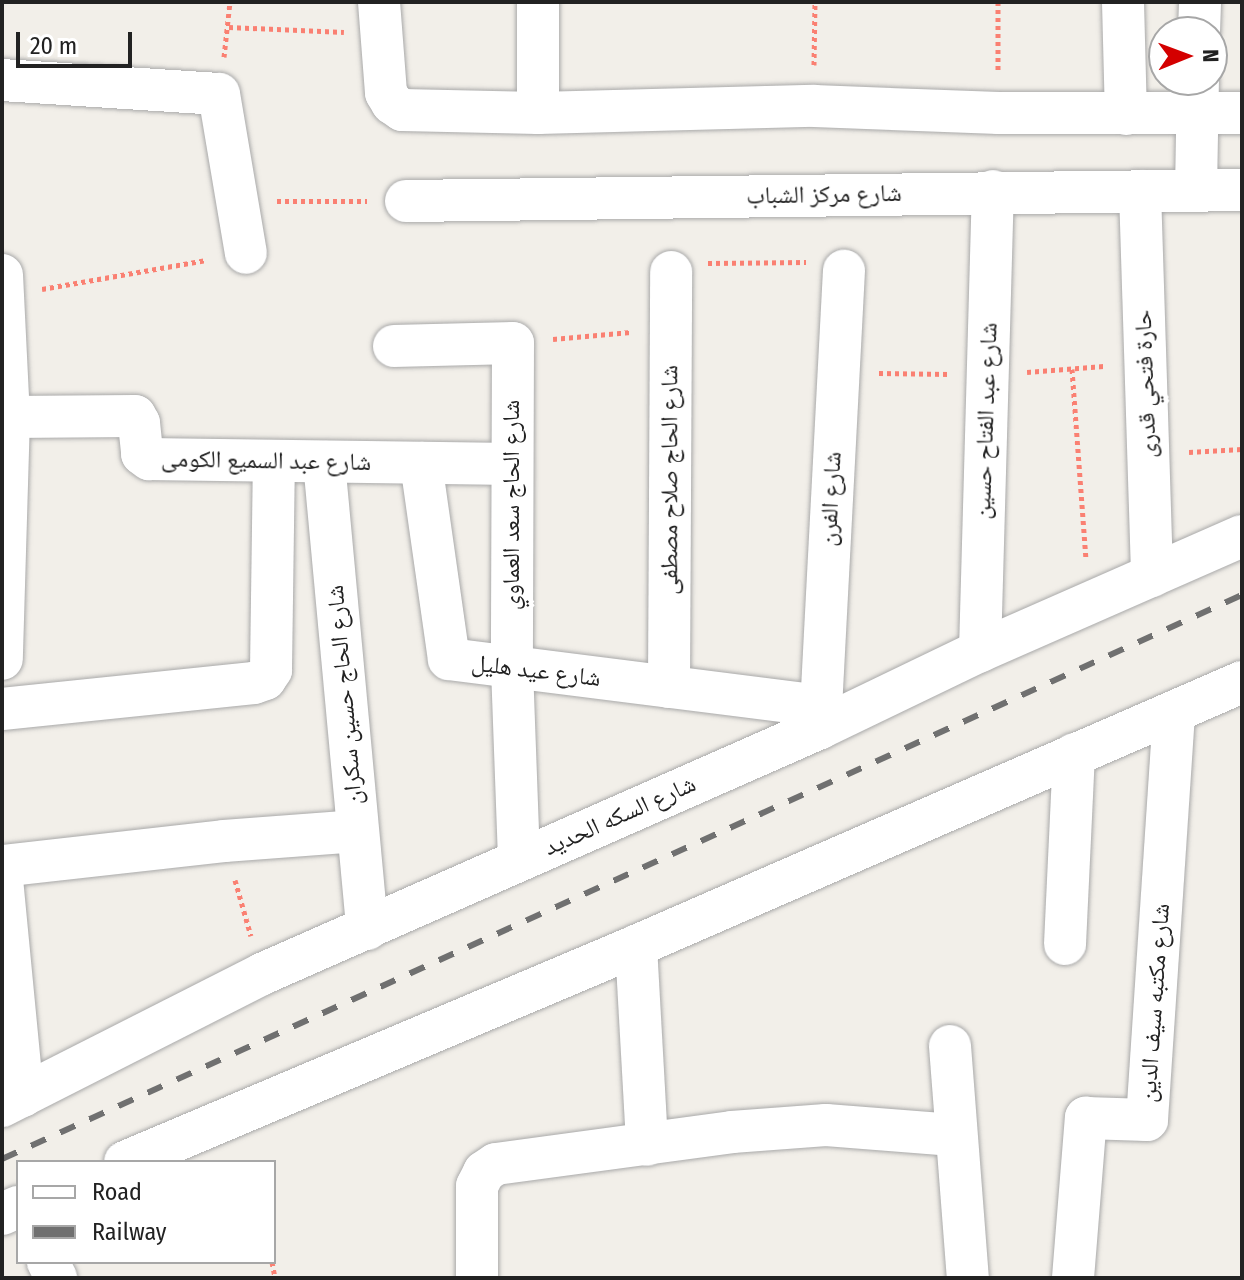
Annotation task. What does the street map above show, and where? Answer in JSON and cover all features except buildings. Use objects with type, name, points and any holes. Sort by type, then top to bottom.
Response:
[{"type":"street","points":[[538,2],[538,113]]},
{"type":"street","points":[[1123,2],[1126,114]]},
{"type":"street","points":[[380,18],[386,93],[392,103],[402,110],[538,113],[814,106],[1126,114],[1198,96],[1242,113]]},
{"type":"street","points":[[2,80],[219,94],[246,253]]},
{"type":"street","points":[[1196,191],[1198,96]]},
{"type":"street","name":"شارع مركز الشباب","points":[[406,201],[1242,190]]},
{"type":"street","name":"شارع عبد الفتاح حسين","points":[[980,651],[993,191]]},
{"type":"street","name":"حارة فتحي قدرى","points":[[1140,191],[1152,576]]},
{"type":"street","name":"شارع الفرن","points":[[820,717],[844,271]]},
{"type":"street","name":"شارع الحاج صلاح مصطفى","points":[[669,687],[671,272]]},
{"type":"street","points":[[3,289],[6,436],[3,635]]},
{"type":"street","points":[[394,346],[513,343]]},
{"type":"street","name":"شارع الحاج سعد العماوي","points":[[513,343],[512,668],[519,860]]},
{"type":"street","name":"شارع عبد السميع الكومى","points":[[6,436],[135,416],[139,423],[141,451],[147,459],[511,464]]},
{"type":"street","points":[[2,709],[254,683],[265,679],[271,670],[274,461]]},
{"type":"street","name":"شارع الحاج حسين سكران","points":[[324,462],[367,929]]},
{"type":"street","name":"شارع عيد هليل","points":[[421,463],[447,656],[452,661],[669,687],[820,717]]},
{"type":"street","name":"شارع السكه الحديد","points":[[12,1101],[262,974],[519,860],[820,717],[1087,606],[1242,536]]},
{"type":"street","points":[[130,1160],[636,946],[1242,682]]},
{"type":"street","name":"شارع مكتبه سيف الدين","points":[[1073,1278],[1086,1118],[1147,1120],[1174,712]]},
{"type":"street","points":[[1065,944],[1074,754]]},
{"type":"street","points":[[2,866],[224,841],[358,831]]},
{"type":"street","points":[[2,879],[12,1101]]},
{"type":"street","points":[[636,946],[647,1145]]},
{"type":"street","points":[[950,1046],[954,1135],[968,1278]]},
{"type":"street","points":[[477,1278],[477,1186],[484,1172],[496,1164],[732,1132],[826,1125],[954,1135]]},
{"type":"path","points":[[230,2],[229,27],[380,18]]},
{"type":"path","points":[[814,106],[815,2]]},
{"type":"path","points":[[998,2],[999,113]]},
{"type":"path","points":[[236,201],[406,201]]},
{"type":"path","points":[[3,289],[246,253]]},
{"type":"path","points":[[671,272],[682,263],[834,262],[844,271]]},
{"type":"path","points":[[513,343],[671,329]]},
{"type":"path","points":[[1072,369],[1087,606]]},
{"type":"path","points":[[838,372],[988,375]]},
{"type":"path","points":[[1148,455],[1242,449]]},
{"type":"path","points":[[224,841],[262,974]]},
{"type":"railway","points":[[2,1159],[1242,595]]}]
